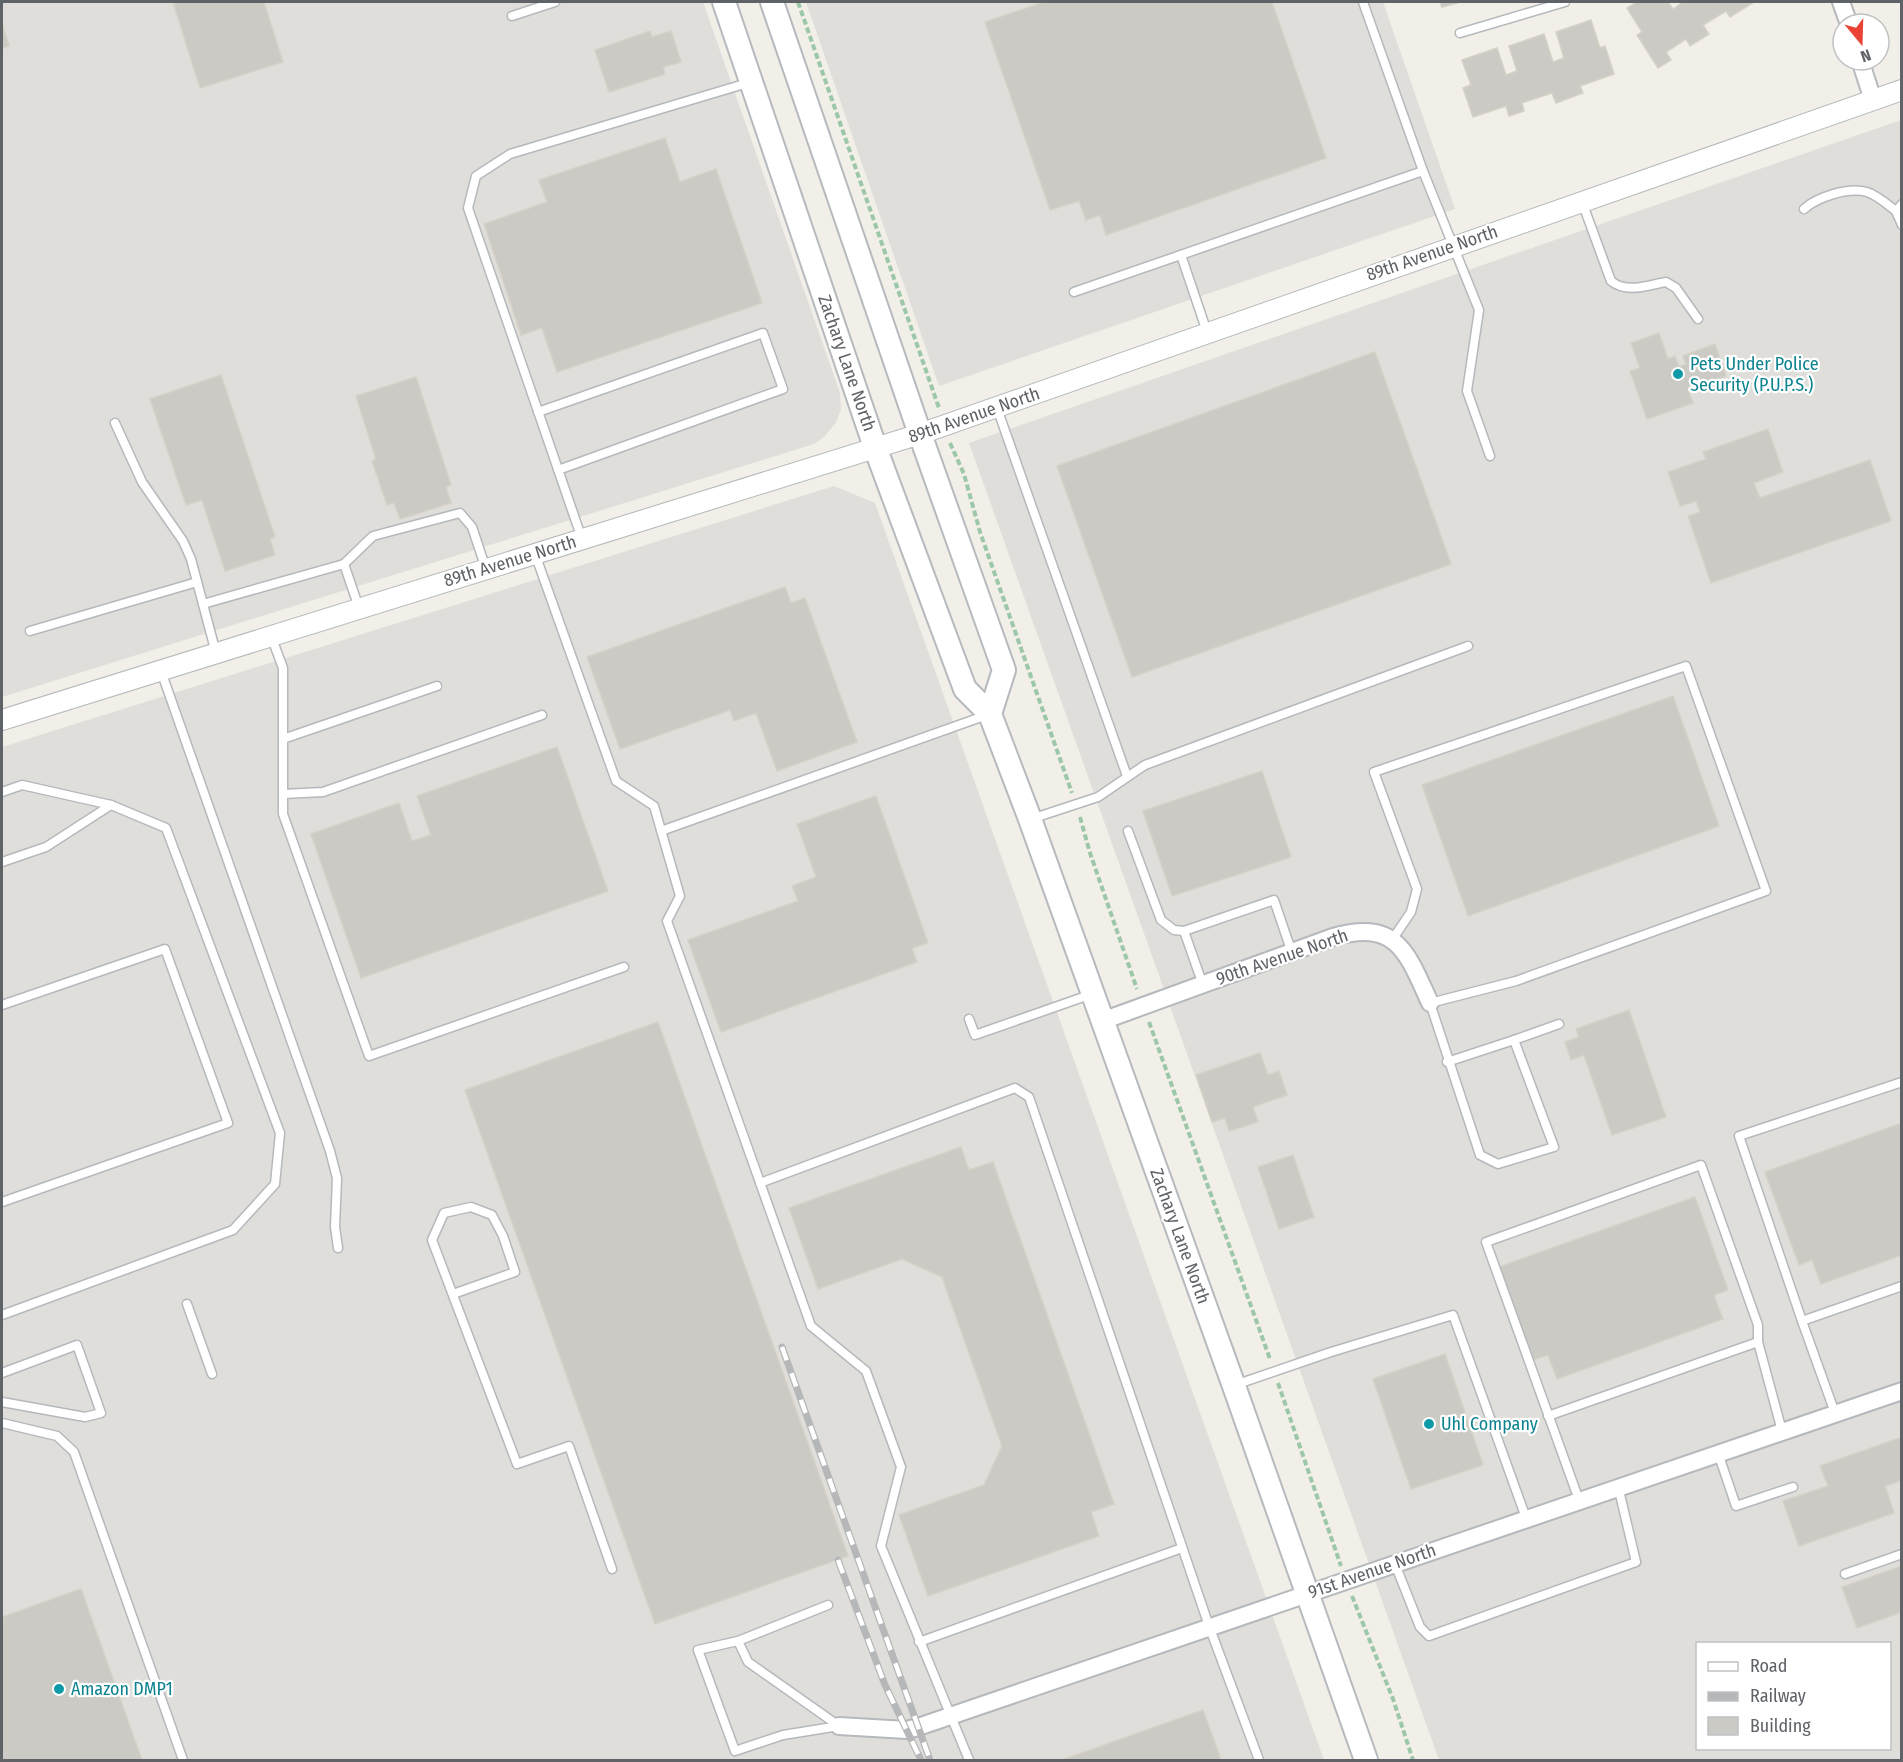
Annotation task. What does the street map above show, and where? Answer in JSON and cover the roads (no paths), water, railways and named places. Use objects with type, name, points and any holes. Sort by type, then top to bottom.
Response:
[{"type":"main road","name":"Zachary Lane North","points":[[724,2],[875,447],[965,689],[990,714],[1030,819],[1366,1761]]},
{"type":"main road","points":[[772,2],[920,434],[1004,670],[990,714]]},
{"type":"street","points":[[1864,72],[1874,100]]},
{"type":"street","name":"89th Avenue North","points":[[2,718],[920,434],[1902,90]]},
{"type":"street","name":"90th Avenue North","points":[[1102,1021],[1359,931],[1371,931],[1392,940]]},
{"type":"street","points":[[1392,940],[1401,947],[1415,969],[1430,1002]]},
{"type":"street","name":"91st Avenue North","points":[[839,1726],[907,1730],[1902,1391]]},
{"type":"lane","points":[[512,16],[555,2]]},
{"type":"lane","points":[[1363,2],[1452,246],[1479,310],[1467,391],[1490,456]]},
{"type":"lane","points":[[1460,33],[1565,2]]},
{"type":"lane","points":[[582,539],[468,208],[476,176],[510,154],[751,82]]},
{"type":"lane","points":[[1074,292],[1424,171]]},
{"type":"lane","points":[[1804,209],[1813,201],[1845,192],[1868,192],[1899,207],[1902,225]]},
{"type":"lane","points":[[1582,202],[1611,281],[1619,287],[1632,288],[1666,282],[1676,288],[1698,319]]},
{"type":"lane","points":[[1181,255],[1207,332]]},
{"type":"lane","points":[[538,412],[764,333],[783,388],[558,470]]},
{"type":"lane","points":[[997,408],[1127,776]]},
{"type":"lane","points":[[115,423],[142,482],[183,541],[197,582],[216,653]]},
{"type":"lane","points":[[203,604],[344,564],[373,536],[460,513],[472,527],[487,569]]},
{"type":"lane","points":[[535,554],[616,780],[654,806],[680,896],[667,921],[811,1326],[866,1371],[901,1467],[881,1546],[969,1761]]},
{"type":"lane","points":[[344,564],[359,608]]},
{"type":"lane","points":[[30,631],[197,582]]},
{"type":"lane","points":[[271,636],[283,668],[283,814],[369,1056],[624,968]]},
{"type":"lane","points":[[1030,819],[1098,797],[1127,776],[1157,761],[1468,646]]},
{"type":"lane","points":[[1392,940],[1411,912],[1417,889],[1374,772],[1686,666],[1766,891],[1516,981],[1430,1002],[1480,1155],[1498,1164],[1554,1147],[1515,1040]]},
{"type":"lane","points":[[161,670],[330,1151],[337,1178],[335,1227],[338,1248]]},
{"type":"lane","points":[[283,739],[437,686]]},
{"type":"lane","points":[[661,831],[990,714]]},
{"type":"lane","points":[[283,794],[323,792],[542,715]]},
{"type":"lane","points":[[2,792],[22,785],[111,805],[166,828],[280,1132],[275,1184],[233,1230],[2,1315]]},
{"type":"lane","points":[[2,862],[46,847],[111,805]]},
{"type":"lane","points":[[1128,831],[1161,920],[1174,930],[1184,932],[1274,900],[1292,953]]},
{"type":"lane","points":[[1184,932],[1203,985]]},
{"type":"lane","points":[[2,1005],[165,949],[228,1123],[2,1202]]},
{"type":"lane","points":[[969,1019],[975,1035],[1093,994]]},
{"type":"lane","points":[[1448,1062],[1559,1024]]},
{"type":"lane","points":[[1835,1413],[1739,1136],[1902,1082]]},
{"type":"lane","points":[[760,1183],[1016,1088],[1029,1097],[1209,1626],[1259,1761]]},
{"type":"lane","points":[[1579,1500],[1486,1242],[1701,1165],[1758,1325],[1758,1342],[1782,1431]]},
{"type":"lane","points":[[453,1294],[515,1272],[503,1236],[492,1215],[471,1207],[444,1213],[432,1240],[517,1464],[569,1446],[612,1569]]},
{"type":"lane","points":[[1802,1321],[1902,1286]]},
{"type":"lane","points":[[187,1304],[212,1374]]},
{"type":"lane","points":[[1234,1386],[1453,1315],[1526,1518]]},
{"type":"lane","points":[[1548,1416],[1758,1342]]},
{"type":"lane","points":[[2,1373],[77,1345],[101,1413],[85,1417],[2,1402]]},
{"type":"lane","points":[[2,1423],[57,1436],[74,1452],[183,1761]]},
{"type":"lane","points":[[1718,1453],[1736,1506],[1793,1487]]},
{"type":"lane","points":[[1395,1564],[1420,1627],[1429,1636],[1636,1562],[1618,1486]]},
{"type":"lane","points":[[919,1642],[1182,1548]]},
{"type":"lane","points":[[1845,1574],[1902,1554]]},
{"type":"lane","points":[[828,1605],[738,1641],[698,1650],[735,1751],[783,1735],[839,1726]]},
{"type":"lane","points":[[738,1641],[748,1662],[839,1726]]},
{"type":"railway","points":[[782,1347],[930,1760]]},
{"type":"railway","points":[[838,1560],[885,1685],[921,1760]]},
{"type":"place","name":"Pets Under Police Security (P.U.P.S.)","points":[[1678,374]]},
{"type":"place","name":"Uhl Company","points":[[1429,1424]]},
{"type":"place","name":"Amazon DMP1","points":[[59,1689]]}]
